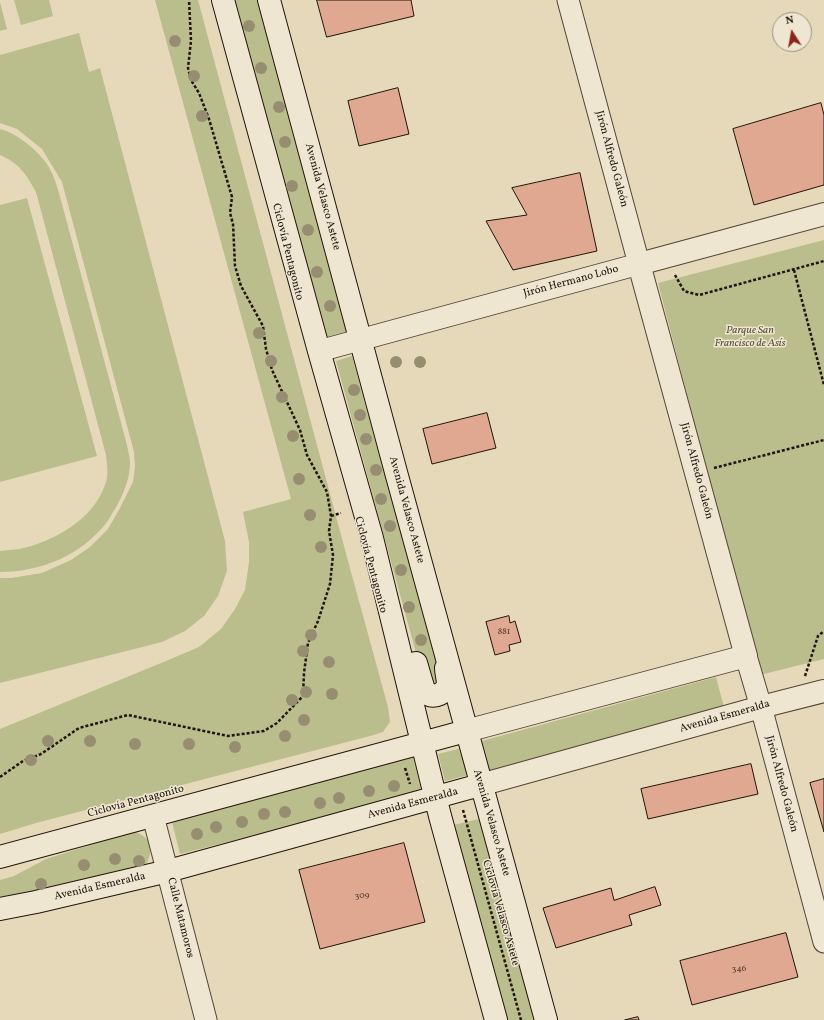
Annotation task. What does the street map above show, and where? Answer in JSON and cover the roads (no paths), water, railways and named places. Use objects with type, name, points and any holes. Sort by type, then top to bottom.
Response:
[{"type":"main road","points":[[223,0],[372,538],[440,816],[496,1020]]},
{"type":"main road","name":"Avenida Velasco Astete","points":[[269,0],[480,785],[546,1020]]},
{"type":"main road","name":"Jirón Hermano Lobo","points":[[640,264],[824,214]]},
{"type":"main road","name":"Jirón Alfredo Galeón","points":[[640,264],[746,656]]},
{"type":"main road","points":[[372,538],[424,688],[426,693],[432,696],[443,692],[448,684],[441,637]]},
{"type":"main road","points":[[0,857],[746,656]]},
{"type":"main road","name":"Avenida Esmeralda","points":[[0,909],[168,871],[761,707],[824,691]]},
{"type":"street","name":"Jirón Alfredo Galeón","points":[[568,0],[640,264]]},
{"type":"street","name":"Jirón Hermano Lobo","points":[[319,350],[640,264]]},
{"type":"street","name":"Jirón Alfredo Galeón","points":[[746,656],[824,939]]},
{"type":"street","name":"Calle Matamoros","points":[[153,816],[206,1020]]},
{"type":"park label","name":"Parque San Francisco de Asís","points":[[750,337]]}]
